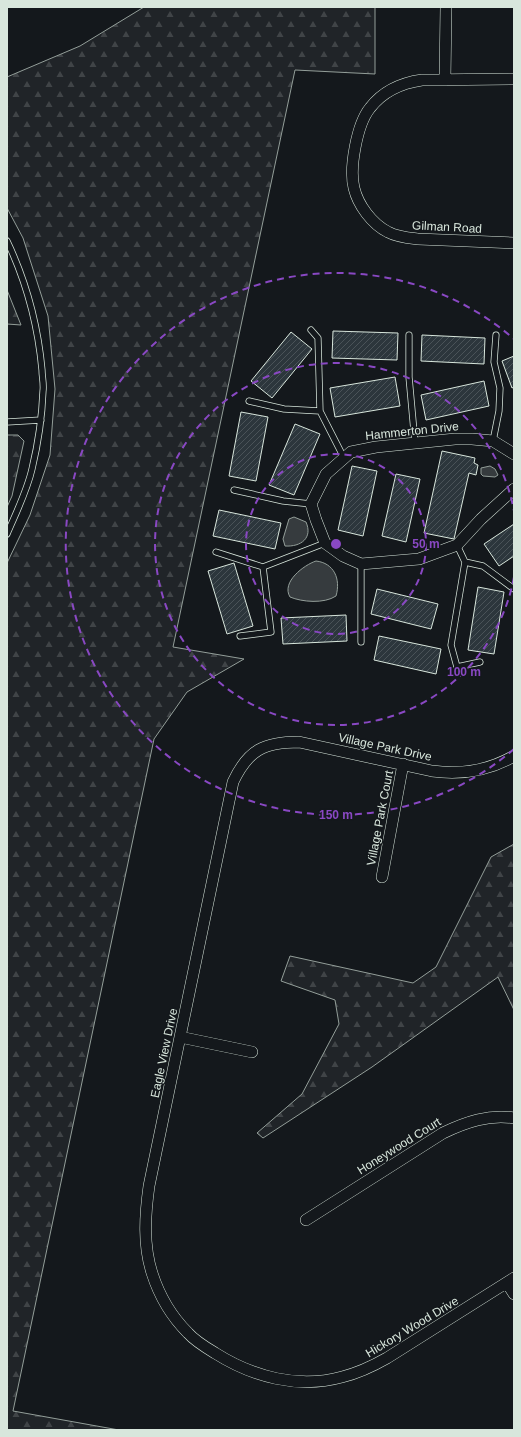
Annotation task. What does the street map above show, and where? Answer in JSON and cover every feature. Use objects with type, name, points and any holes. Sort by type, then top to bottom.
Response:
[{"type":"street","points":[[445,80],[446,7]]},
{"type":"street","name":"Gilman Road","points":[[514,79],[422,80],[407,82],[392,89],[369,109],[357,136],[354,157],[354,187],[358,201],[366,213],[389,233],[418,239],[514,243]]},
{"type":"street","name":"Hammerton Drive","points":[[311,504],[326,474],[351,452],[376,447],[456,439],[472,439],[493,441],[514,454]]},
{"type":"street","points":[[311,504],[325,543],[343,556],[361,564],[419,559],[457,545],[481,519],[514,489]]},
{"type":"street","name":"Village Park Drive","points":[[252,754],[274,743],[299,742],[447,773],[463,773],[486,769],[502,763],[514,756]]},
{"type":"street","name":"Eagle View Drive","points":[[204,1346],[188,1333],[170,1311],[152,1274],[148,1257],[145,1230],[146,1208],[149,1186],[233,782],[240,767],[252,754]]},
{"type":"street","name":"Village Park Court","points":[[382,877],[403,764]]},
{"type":"street","points":[[180,1037],[252,1052]]},
{"type":"street","name":"Honeywood Court","points":[[306,1220],[443,1133],[465,1122],[488,1117],[505,1116],[514,1118]]},
{"type":"street","points":[[510,1281],[514,1294]]},
{"type":"street","name":"Hickory Wood Drive","points":[[204,1346],[237,1366],[254,1374],[297,1382],[342,1378],[366,1369],[387,1358],[510,1281]]},
{"type":"lane","points":[[7,241],[17,262],[32,309],[40,351],[43,390],[39,434],[32,470],[7,534]]},
{"type":"lane","points":[[311,330],[318,338],[320,411],[344,458]]},
{"type":"lane","points":[[409,335],[409,377],[415,443]]},
{"type":"lane","points":[[493,441],[499,411],[500,388],[494,362],[496,335]]},
{"type":"lane","points":[[249,401],[284,409],[320,411]]},
{"type":"lane","points":[[7,422],[40,420]]},
{"type":"lane","points":[[234,490],[283,501],[311,504]]},
{"type":"lane","points":[[216,552],[263,567],[325,543]]},
{"type":"lane","points":[[457,545],[465,562],[451,645],[457,667],[480,662]]},
{"type":"lane","points":[[465,562],[483,566],[514,589]]},
{"type":"lane","points":[[361,564],[361,642]]},
{"type":"lane","points":[[240,636],[271,632],[263,567]]},
{"type":"green space","points":[[144,7],[375,7],[375,74],[295,70],[173,647],[244,659],[187,692],[154,739],[13,1411],[119,1430],[7,1430],[7,563],[30,515],[50,455],[55,389],[48,316],[23,238],[7,208],[7,77],[80,46]]},
{"type":"green space","points":[[7,290],[21,325],[7,324]]},
{"type":"green space","points":[[7,435],[18,435],[24,441],[12,496],[7,507]]},
{"type":"green space","points":[[514,844],[514,1010],[498,977],[372,1067],[263,1138],[257,1133],[302,1094],[339,1024],[335,1000],[281,981],[290,956],[413,983],[436,967],[491,857]]},
{"type":"shaded area","points":[[490,466],[495,469],[498,475],[495,477],[483,476],[481,474],[481,468]]},
{"type":"shaded area","points":[[294,517],[306,522],[308,528],[307,537],[301,543],[285,546],[283,539],[289,519]]},
{"type":"shaded area","points":[[316,561],[322,562],[332,568],[335,573],[338,584],[336,596],[331,599],[319,601],[301,600],[290,597],[288,591],[291,580],[300,570]]},
{"type":"building","points":[[333,331],[398,333],[397,360],[332,358]]},
{"type":"building","points":[[291,332],[312,349],[272,398],[251,381]]},
{"type":"building","points":[[422,335],[485,338],[484,364],[421,361]]},
{"type":"building","points":[[514,356],[514,387],[512,388],[502,361]]},
{"type":"building","points":[[395,377],[400,406],[335,417],[330,388]]},
{"type":"building","points":[[484,381],[489,406],[426,420],[421,395]]},
{"type":"building","points":[[241,412],[268,417],[256,481],[229,476]]},
{"type":"building","points":[[295,424],[320,434],[294,495],[269,485]]},
{"type":"building","points":[[442,451],[475,458],[474,463],[478,465],[476,475],[469,473],[454,539],[424,533]]},
{"type":"building","points":[[352,466],[377,471],[363,536],[338,530]]},
{"type":"building","points":[[396,474],[420,479],[406,542],[382,536]]},
{"type":"building","points":[[219,510],[281,523],[275,549],[213,536]]},
{"type":"building","points":[[514,524],[514,556],[499,566],[484,544]]},
{"type":"building","points":[[234,563],[253,626],[227,634],[208,571]]},
{"type":"building","points":[[478,587],[504,592],[494,654],[468,650]]},
{"type":"building","points":[[377,589],[438,604],[431,629],[371,614]]},
{"type":"building","points":[[346,615],[347,641],[283,644],[281,618]]},
{"type":"building","points":[[379,636],[441,649],[436,674],[374,660]]}]
